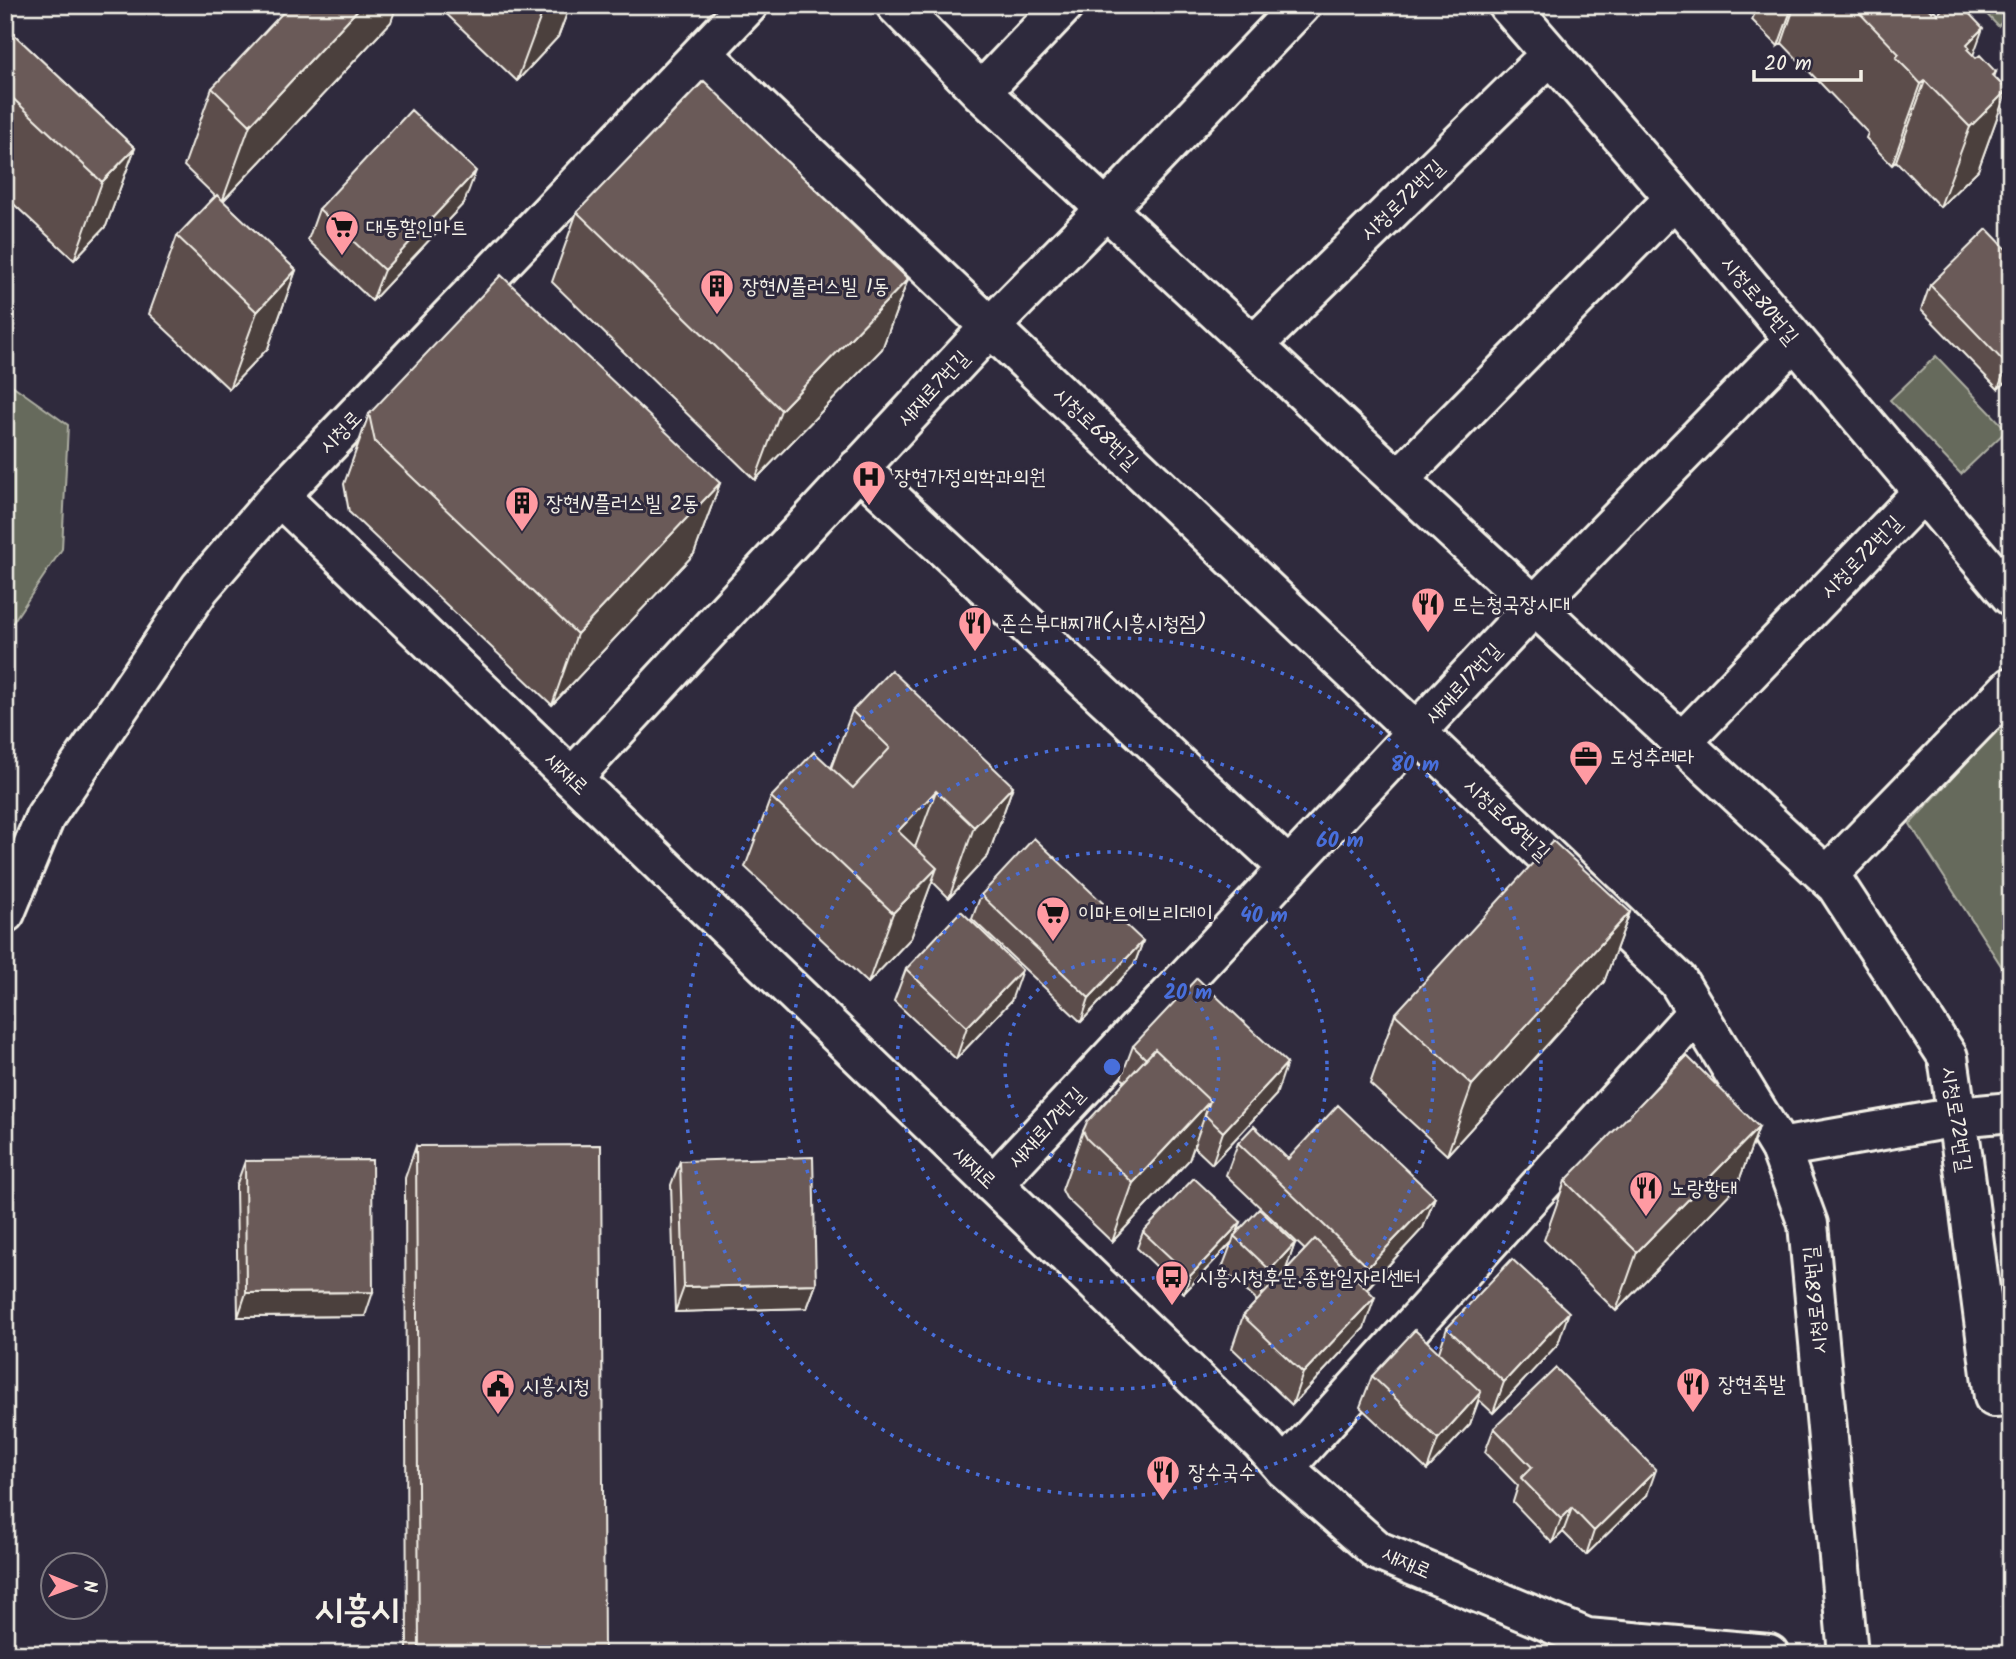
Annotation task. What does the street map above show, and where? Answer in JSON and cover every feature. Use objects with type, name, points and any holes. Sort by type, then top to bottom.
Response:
[{"type":"street","name":"시청로","points":[[5,913],[45,817],[200,588],[279,496],[748,5]]},
{"type":"street","name":"시청로72번길","points":[[896,5],[981,92],[1836,885],[1948,1057],[2002,1397]]},
{"type":"street","points":[[981,92],[1064,5]]},
{"type":"street","name":"새재로7번길","points":[[572,778],[990,327],[1301,5]]},
{"type":"street","name":"시청로80번길","points":[[1508,5],[2011,596]]},
{"type":"street","name":"시청로68번길","points":[[702,53],[1678,981],[1780,1148],[1808,1224],[1848,1654]]},
{"type":"street","name":"시청로72번길","points":[[1254,345],[1550,54]]},
{"type":"street","points":[[1399,479],[1675,198]]},
{"type":"street","name":"새재로17번길","points":[[993,1184],[1535,605],[1794,340]]},
{"type":"street","points":[[858,468],[1289,868]]},
{"type":"street","name":"시청로72번길","points":[[1682,741],[1923,492]]},
{"type":"street","name":"새재로","points":[[279,496],[1261,1442],[1284,1468],[1378,1551],[1587,1638],[1769,1654]]},
{"type":"street","points":[[1827,876],[2011,687]]},
{"type":"street","points":[[1284,1468],[1697,1012]]},
{"type":"street","points":[[1780,1148],[1957,1117],[2011,1112]]},
{"type":"green space","points":[[1978,5],[2011,5],[2011,14],[1998,26]]},
{"type":"green space","points":[[1936,356],[2007,430],[1961,474],[1890,400]]},
{"type":"green space","points":[[5,380],[68,425],[62,549],[5,634]]},
{"type":"green space","points":[[2011,714],[2011,981],[1910,824]]},
{"type":"building","points":[[290,5],[362,5],[250,125],[212,88]]},
{"type":"building","points":[[1852,5],[1924,5],[1938,14],[1946,5],[1961,5],[1983,28],[1967,44],[1970,48],[1968,50],[1976,58],[1980,55],[1996,72],[1992,75],[2007,90],[1970,127],[1925,81],[1921,84],[1896,58],[1899,54]]},
{"type":"building","points":[[5,26],[135,148],[102,182],[5,91]]},
{"type":"building","points":[[704,81],[908,279],[781,410],[577,212]]},
{"type":"building","points":[[411,110],[476,171],[384,270],[319,209]]},
{"type":"building","points":[[217,195],[296,270],[257,312],[177,236]]},
{"type":"building","points":[[1987,229],[2011,254],[2011,362],[2007,365],[1930,285]]},
{"type":"building","name":"장현N플러스빌 2동","points":[[501,275],[720,483],[577,634],[375,442],[369,414]]},
{"type":"building","points":[[891,670],[1013,786],[974,827],[936,791],[898,831],[937,868],[893,913],[771,797],[814,752],[853,788],[890,748],[852,711]]},
{"type":"building","points":[[1034,838],[1143,941],[1089,998],[981,895]]},
{"type":"building","points":[[1553,841],[1630,912],[1472,1085],[1395,1014]]},
{"type":"building","points":[[961,911],[1022,970],[967,1027],[906,969]]},
{"type":"building","points":[[1197,978],[1287,1063],[1223,1132],[1205,1115],[1210,1101],[1155,1049],[1146,1059],[1133,1046]]},
{"type":"building","points":[[1155,1049],[1210,1101],[1133,1183],[1087,1139],[1083,1131],[1087,1122]]},
{"type":"building","points":[[1687,1056],[1759,1127],[1637,1252],[1565,1181]]},
{"type":"building","points":[[1338,1105],[1435,1197],[1368,1267],[1238,1143],[1254,1126],[1288,1159]]},
{"type":"building","name":"시흥시청","points":[[601,1145],[604,1654],[419,1654],[416,1146]]},
{"type":"building","points":[[813,1157],[816,1284],[684,1287],[680,1161]]},
{"type":"building","points":[[372,1160],[373,1292],[246,1293],[245,1161]]},
{"type":"building","points":[[1194,1178],[1241,1222],[1190,1276],[1143,1232]]},
{"type":"building","points":[[1259,1209],[1295,1243],[1270,1270],[1234,1236]]},
{"type":"building","points":[[1315,1239],[1375,1297],[1303,1373],[1243,1316]]},
{"type":"building","points":[[1512,1259],[1569,1312],[1504,1382],[1447,1328]]},
{"type":"building","points":[[1415,1330],[1481,1392],[1438,1439],[1372,1376]]},
{"type":"building","points":[[1556,1368],[1656,1470],[1594,1531],[1572,1508],[1561,1519],[1521,1478],[1532,1467],[1494,1428]]},
{"type":"place","name":"대동할인마트","points":[[342,257]]},
{"type":"place","name":"장현N플러스빌 1동","points":[[717,316]]},
{"type":"place","name":"장현가정의학과의원","points":[[869,507]]},
{"type":"place","name":"장현N플러스빌 2동","points":[[522,533]]},
{"type":"place","name":"뜨는청국장시대","points":[[1428,634]]},
{"type":"place","name":"존슨부대찌개(시흥시청점)","points":[[975,653]]},
{"type":"place","name":"도성추레라","points":[[1586,787]]},
{"type":"place","name":"이마트에브리데이","points":[[1053,943]]},
{"type":"place","name":"노랑황태","points":[[1646,1218]]},
{"type":"place","name":"시흥시청후문.종합일자리센터","points":[[1172,1307]]},
{"type":"place","name":"장현족발","points":[[1693,1414]]},
{"type":"place","name":"시흥시청","points":[[498,1416]]},
{"type":"place","name":"장수국수","points":[[1163,1502]]},
{"type":"district","name":"시흥시","points":[[357,1609]]}]
